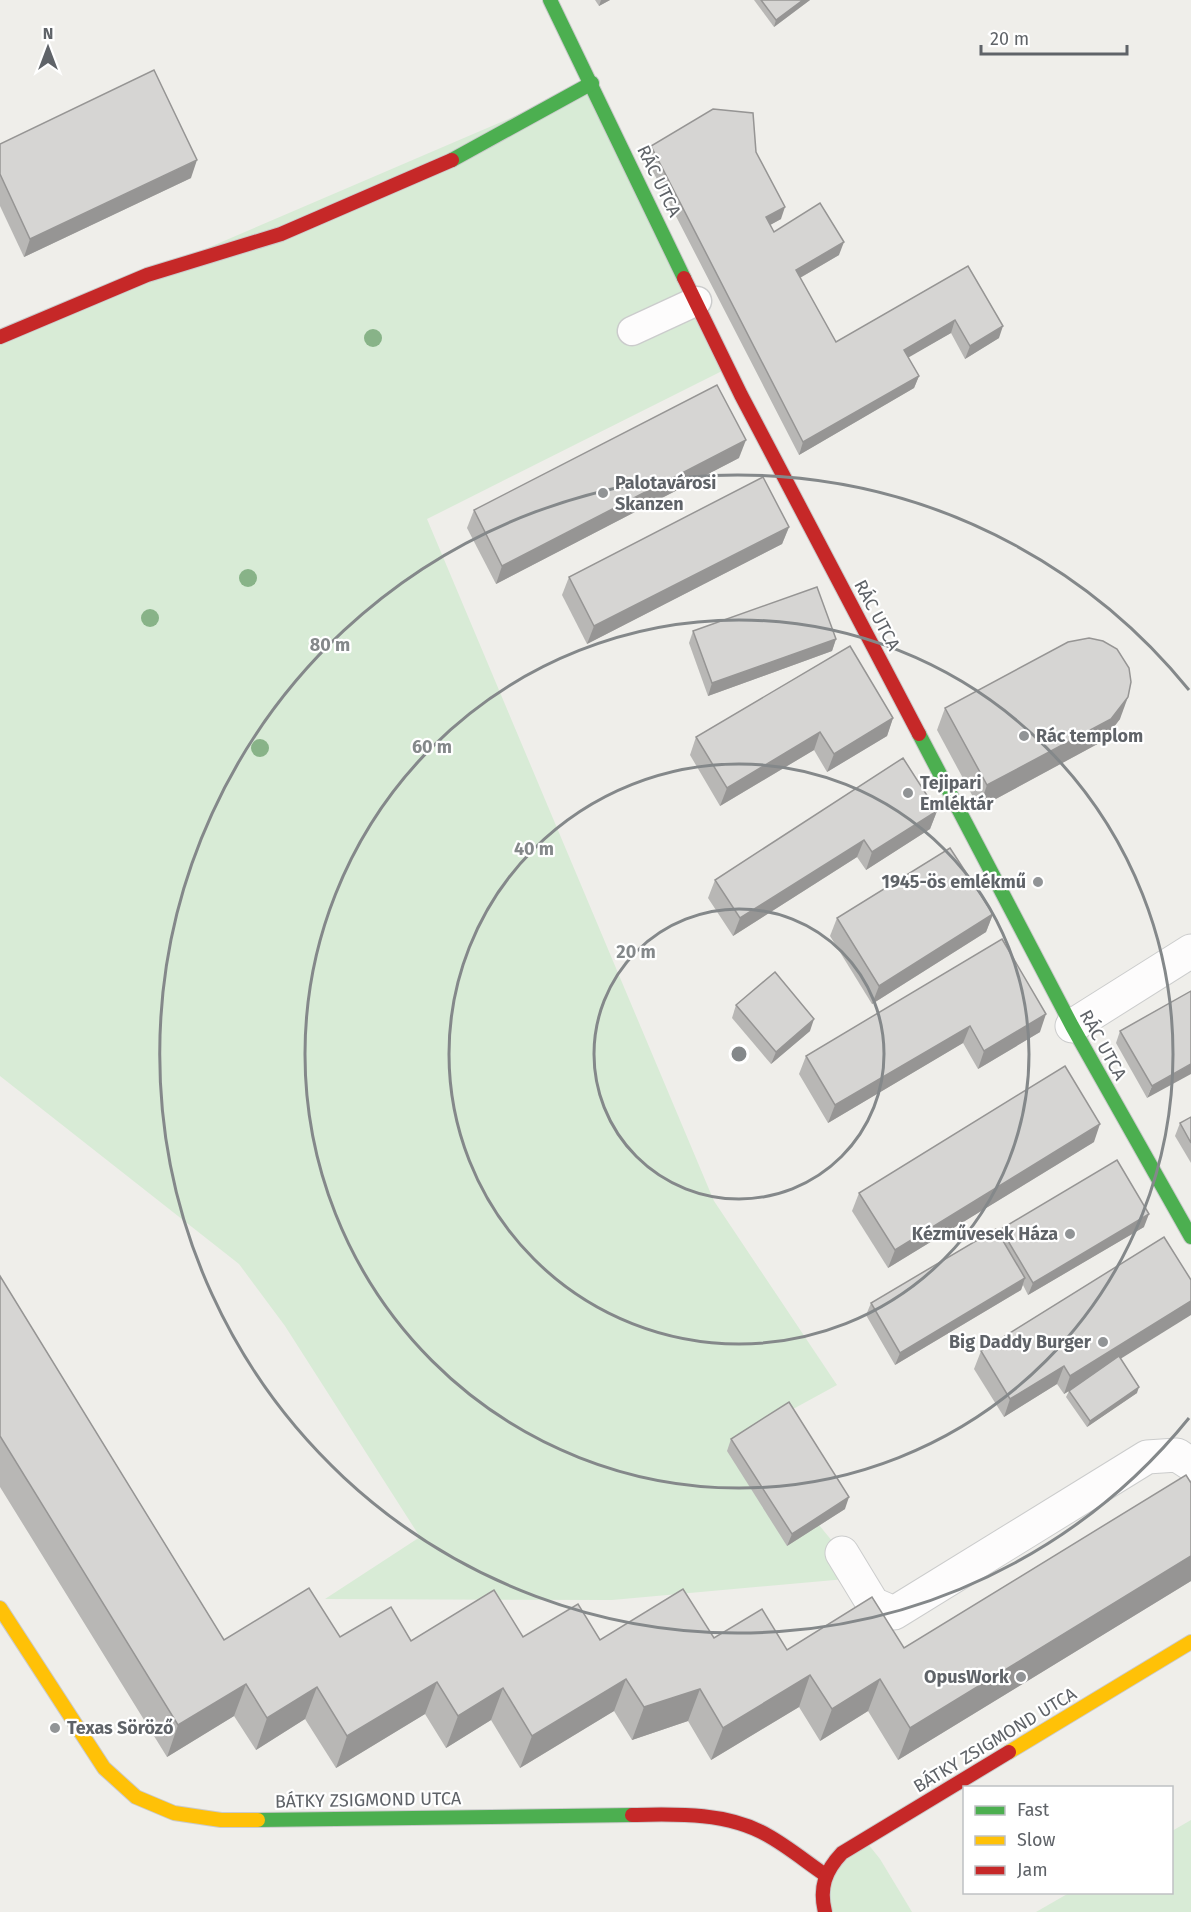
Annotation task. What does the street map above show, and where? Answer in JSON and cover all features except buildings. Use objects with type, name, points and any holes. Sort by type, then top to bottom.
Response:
[{"type":"street","name":"RÁC UTCA","points":[[550,0],[741,395],[1072,1026],[1191,1237]]},
{"type":"street","points":[[0,337],[147,275],[281,234],[384,190],[459,157],[592,83]]},
{"type":"street","points":[[1072,1026],[1191,951]]},
{"type":"street","points":[[842,1553],[873,1604],[894,1613],[1147,1457],[1177,1455],[1191,1464]]},
{"type":"street","name":"BÁTKY ZSIGMOND UTCA","points":[[0,1608],[104,1768],[136,1797],[174,1813],[222,1820],[680,1814],[726,1820],[766,1834],[824,1874],[833,1860],[850,1847],[1191,1642]]},
{"type":"street","points":[[824,1874],[821,1900],[825,1912]]},
{"type":"lane","points":[[632,331],[697,301]]},
{"type":"green space","points":[[592,83],[728,368],[427,519],[714,1201],[837,1385],[784,1414],[819,1525],[842,1553],[857,1578],[612,1600],[325,1599],[420,1537],[285,1326],[239,1264],[0,1076],[0,337]]},
{"type":"green space","points":[[1191,1820],[1191,1912],[1036,1912],[1067,1894],[1173,1894],[1173,1830]]},
{"type":"green space","points":[[864,1839],[880,1859],[912,1912],[825,1912],[824,1874]]},
{"type":"traffic: fast","points":[[550,0],[684,278]]},
{"type":"traffic: fast","points":[[452,160],[592,83]]},
{"type":"traffic: fast","points":[[919,734],[1072,1026],[1191,1237]]},
{"type":"traffic: fast","points":[[258,1820],[632,1815]]},
{"type":"traffic: slow","points":[[0,1608],[104,1768],[136,1797],[174,1813],[221,1820],[258,1820]]},
{"type":"traffic: slow","points":[[1009,1752],[1191,1642]]},
{"type":"traffic: jam","points":[[0,337],[147,275],[281,234],[452,160]]},
{"type":"traffic: jam","points":[[684,278],[741,395],[919,734]]},
{"type":"traffic: jam","points":[[825,1912],[823,1903],[825,1880],[831,1866],[842,1853],[1009,1752]]},
{"type":"traffic: jam","points":[[632,1815],[701,1816],[752,1827],[774,1839],[824,1874]]},
{"type":"place","name":"Palotavárosi Skanzen","points":[[603,493]]},
{"type":"place","name":"Rác templom","points":[[1024,736]]},
{"type":"place","name":"Tejipari Emléktár","points":[[908,793]]},
{"type":"place","name":"1945-ös emlékmű","points":[[1038,882]]},
{"type":"place","name":"Kézművesek Háza","points":[[1070,1234]]},
{"type":"place","name":"Big Daddy Burger","points":[[1103,1342]]},
{"type":"place","name":"OpusWork","points":[[1021,1677]]},
{"type":"place","name":"Texas Söröző","points":[[55,1728]]}]
